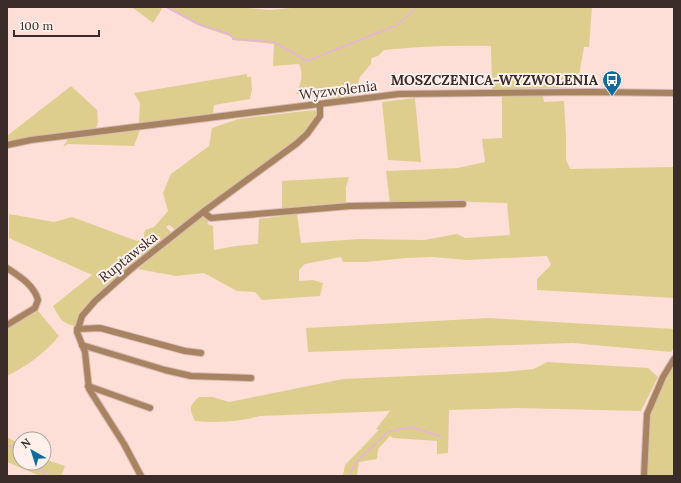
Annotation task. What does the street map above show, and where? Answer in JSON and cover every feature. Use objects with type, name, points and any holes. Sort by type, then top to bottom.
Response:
[{"type":"street","name":"Wyzwolenia","points":[[7,145],[31,140],[399,94],[590,92],[674,93]]},
{"type":"street","name":"Ruptawska","points":[[78,328],[82,316],[86,311],[131,268],[203,212],[296,144],[307,134],[320,116],[320,104]]},
{"type":"street","points":[[203,212],[211,218],[350,206],[463,204]]},
{"type":"street","points":[[7,268],[36,292],[38,300],[35,308],[7,325]]},
{"type":"street","points":[[141,476],[124,444],[88,386],[86,360],[79,339],[78,328],[100,328],[186,351],[201,353]]},
{"type":"street","points":[[82,345],[165,370],[191,376],[251,378]]},
{"type":"street","points":[[644,476],[647,414],[663,377],[674,359]]},
{"type":"street","points":[[88,386],[150,408]]},
{"type":"shaded area","points":[[132,7],[163,7],[153,23]]},
{"type":"shaded area","points":[[165,7],[236,7],[270,10],[302,7],[592,7],[589,47],[584,47],[577,87],[492,90],[491,46],[424,47],[384,50],[378,56],[371,59],[371,64],[360,77],[357,87],[350,100],[296,94],[301,79],[299,64],[273,66],[274,44],[232,40],[232,37],[197,25]]},
{"type":"shaded area","points":[[247,74],[247,77],[251,77],[252,90],[250,99],[214,105],[213,114],[139,123],[140,103],[134,93]]},
{"type":"shaded area","points":[[71,86],[97,110],[98,122],[96,129],[7,141],[7,136]]},
{"type":"shaded area","points":[[502,96],[543,96],[544,102],[564,101],[566,159],[570,169],[674,167],[674,298],[537,290],[537,279],[551,265],[547,256],[467,260],[432,257],[366,262],[343,262],[341,257],[305,264],[299,270],[299,281],[313,280],[323,283],[320,296],[262,300],[255,292],[237,291],[204,273],[176,276],[138,269],[203,215],[210,219],[207,224],[213,226],[214,250],[258,244],[259,219],[297,214],[301,243],[360,239],[424,240],[457,234],[465,238],[510,235],[507,203],[455,200],[390,203],[386,171],[458,168],[485,162],[482,139],[502,138]]},
{"type":"shaded area","points":[[415,98],[421,162],[388,160],[382,102]]},
{"type":"shaded area","points":[[314,110],[317,112],[316,117],[296,142],[177,231],[169,225],[166,227],[172,233],[103,289],[81,314],[75,326],[64,322],[59,317],[53,306],[92,275],[9,238],[9,214],[54,222],[72,217],[137,241],[144,236],[145,230],[154,227],[168,211],[163,193],[171,174],[209,146],[212,128],[238,119]]},
{"type":"shaded area","points":[[140,130],[134,146],[68,144],[63,147],[68,139]]},
{"type":"shaded area","points":[[349,177],[346,187],[346,204],[282,209],[282,181]]},
{"type":"shaded area","points":[[38,311],[59,336],[35,359],[7,376],[7,328]]},
{"type":"shaded area","points":[[489,318],[674,329],[674,348],[671,352],[572,343],[308,352],[306,328]]},
{"type":"shaded area","points":[[547,362],[648,368],[658,377],[641,411],[517,408],[449,410],[448,453],[437,454],[437,441],[393,438],[390,436],[378,449],[377,459],[359,462],[357,476],[343,476],[345,465],[379,430],[376,429],[390,411],[260,416],[228,422],[211,422],[195,421],[191,411],[193,403],[199,397],[213,397],[229,402],[343,379],[503,372],[534,369]]},
{"type":"shaded area","points":[[674,366],[674,476],[648,476],[649,407]]},
{"type":"shaded area","points":[[7,437],[12,440],[12,464],[7,462]]},
{"type":"shaded area","points":[[52,462],[65,466],[61,476],[40,476],[28,471],[52,471]]},
{"type":"waterway","points":[[166,7],[201,25],[229,34],[234,39],[274,42],[307,61],[397,25],[417,7]]},
{"type":"waterway","points":[[349,476],[355,463],[388,432],[411,427],[440,436]]},
{"type":"waterway","points":[[7,445],[12,447]]},
{"type":"waterway","points":[[42,471],[47,476]]},
{"type":"place","name":"MOSZCZENICA-WYZWOLENIA","points":[[612,97]]}]
